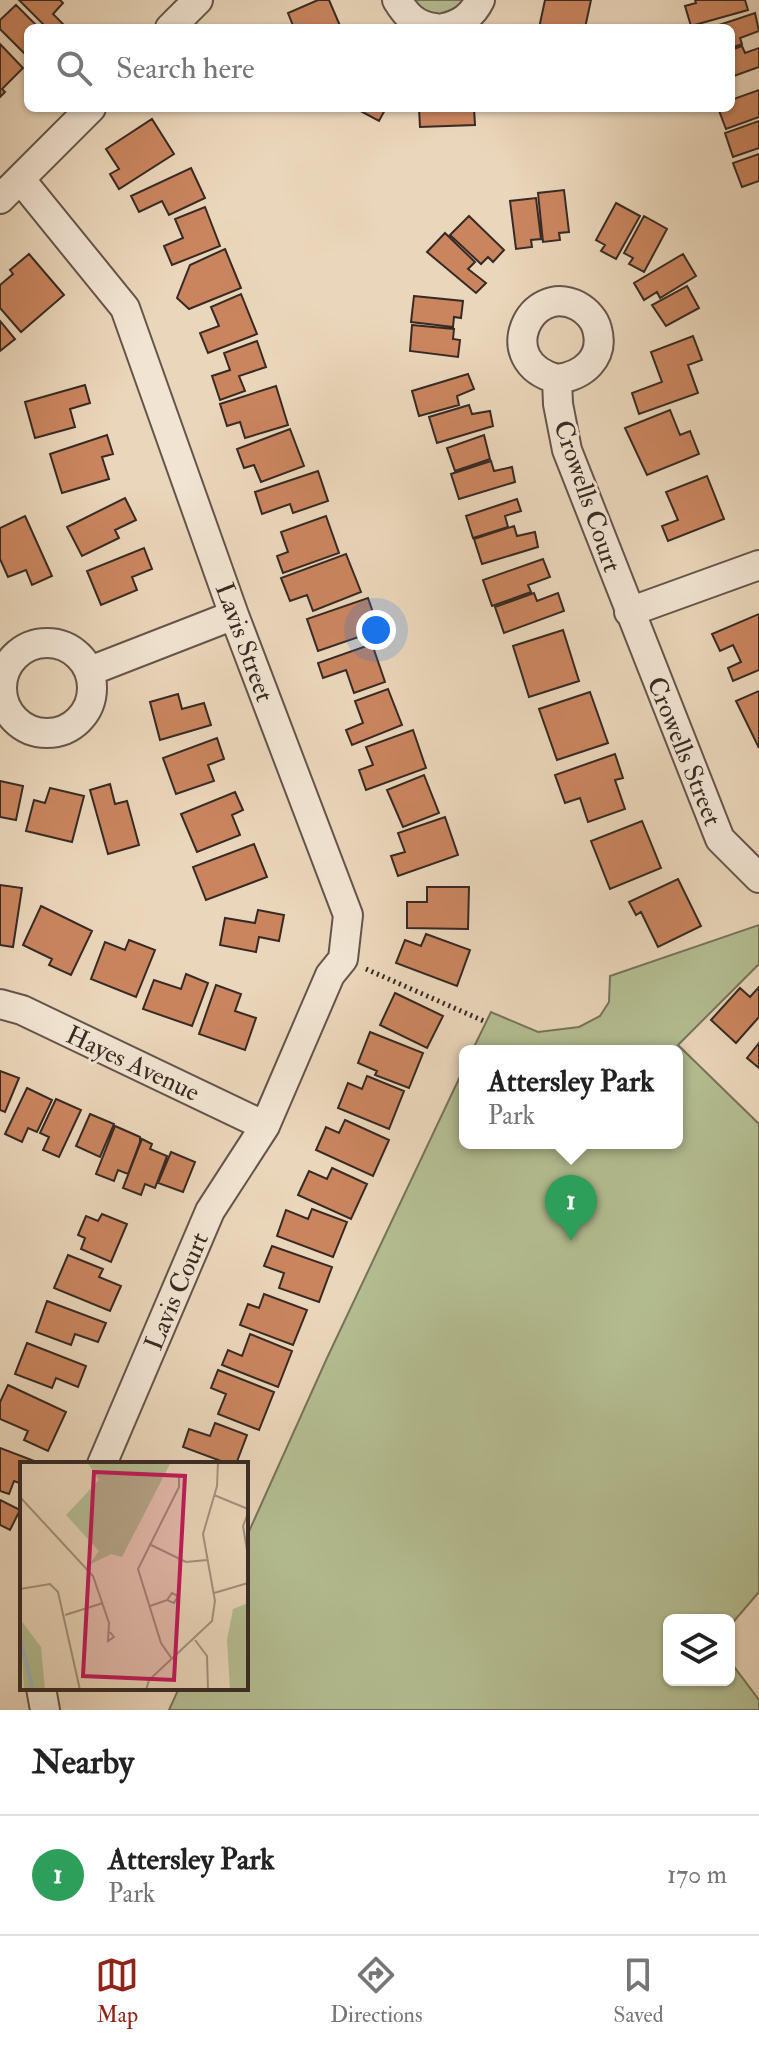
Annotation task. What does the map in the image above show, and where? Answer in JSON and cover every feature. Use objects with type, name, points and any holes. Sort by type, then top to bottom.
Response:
[{"type":"street","points":[[174,24],[198,0]]},
{"type":"street","points":[[397,0],[414,22],[421,24]]},
{"type":"street","points":[[458,24],[469,17],[480,0]]},
{"type":"street","points":[[0,199],[87,112]]},
{"type":"street","name":"Lavis Street","points":[[21,180],[125,308],[234,615],[348,915],[343,959],[330,975],[265,1126]]},
{"type":"street","name":"Crowells Court","points":[[557,379],[558,404],[567,450],[629,612]]},
{"type":"street","points":[[629,612],[759,565]]},
{"type":"street","name":"Crowells Street","points":[[629,612],[720,839],[759,878]]},
{"type":"street","points":[[90,671],[234,615]]},
{"type":"street","name":"Hayes Avenue","points":[[0,1004],[22,1010],[265,1126]]},
{"type":"street","name":"Lavis Court","points":[[103,1462],[210,1211],[265,1126]]},
{"type":"street","points":[[41,1690],[45,1710]]},
{"type":"street","points":[[58,1710],[72,1710]]},
{"type":"path","points":[[343,959],[486,1022]]},
{"type":"green space","points":[[409,0],[468,0],[464,7],[434,18]]},
{"type":"green space","points":[[759,925],[759,964],[678,1045],[475,1045],[491,1012],[538,1032],[579,1027],[600,1016],[609,1002],[610,976]]},
{"type":"green space","points":[[683,1050],[759,1124],[759,1592],[735,1620],[735,1614],[663,1614],[663,1686],[735,1686],[735,1668],[759,1700],[759,1710],[169,1710],[178,1690],[248,1690],[248,1534],[459,1079],[459,1149],[683,1149]]},
{"type":"building","points":[[19,0],[60,0],[63,3],[53,14],[63,24],[43,24]]},
{"type":"building","points":[[318,0],[329,0],[339,24],[292,24],[288,13]]},
{"type":"building","points":[[545,0],[591,0],[586,24],[540,24]]},
{"type":"building","points":[[695,0],[745,0],[748,10],[690,24],[685,6],[696,3]]},
{"type":"building","points":[[16,5],[35,24],[24,24],[24,53],[0,29],[0,20]]},
{"type":"building","points":[[755,13],[759,31],[740,38],[742,44],[735,47],[735,24],[722,24]]},
{"type":"building","points":[[0,44],[23,68],[2,89],[5,92],[0,97]]},
{"type":"building","points":[[742,46],[745,53],[759,48],[759,67],[735,76],[735,49]]},
{"type":"building","points":[[759,90],[759,117],[726,129],[720,112],[735,112],[735,99]]},
{"type":"building","points":[[362,112],[384,112],[379,121]]},
{"type":"building","points":[[419,112],[474,112],[475,125],[420,127]]},
{"type":"building","points":[[152,119],[174,154],[119,189],[110,174],[119,169],[106,149]]},
{"type":"building","points":[[759,121],[759,148],[733,157],[725,133]]},
{"type":"building","points":[[759,154],[759,181],[742,187],[733,163]]},
{"type":"building","points":[[191,168],[205,198],[169,215],[162,201],[139,212],[131,196]]},
{"type":"building","points":[[564,190],[569,232],[559,233],[560,240],[543,242],[538,193]]},
{"type":"building","points":[[536,198],[541,239],[531,240],[532,247],[516,249],[510,201]]},
{"type":"building","points":[[616,203],[640,216],[616,259],[601,251],[605,245],[596,240]]},
{"type":"building","points":[[205,207],[220,246],[172,265],[164,246],[183,238],[175,219]]},
{"type":"building","points":[[469,216],[504,250],[493,262],[488,257],[481,264],[450,235]]},
{"type":"building","points":[[644,216],[667,229],[644,272],[629,264],[633,258],[624,253]]},
{"type":"building","points":[[445,233],[475,262],[468,269],[486,283],[476,293],[427,252]]},
{"type":"building","points":[[225,249],[241,288],[189,309],[177,298],[190,265]]},
{"type":"building","points":[[29,254],[64,295],[21,332],[0,308],[0,285],[13,274],[10,270]]},
{"type":"building","points":[[683,254],[696,276],[660,298],[657,292],[644,300],[634,283]]},
{"type":"building","points":[[687,286],[699,308],[666,326],[652,305]]},
{"type":"building","points":[[241,294],[257,334],[208,353],[200,333],[219,326],[211,307]]},
{"type":"building","points":[[414,296],[463,301],[461,318],[454,317],[453,327],[411,322]]},
{"type":"building","points":[[0,321],[15,339],[0,351]]},
{"type":"building","points":[[412,325],[454,329],[453,339],[460,340],[458,357],[410,351]]},
{"type":"building","points":[[693,336],[702,360],[688,365],[698,393],[639,414],[632,393],[662,382],[651,352]]},
{"type":"building","points":[[257,341],[266,367],[239,376],[245,391],[220,400],[212,376],[230,370],[224,353]]},
{"type":"building","points":[[468,374],[474,389],[457,396],[459,405],[419,416],[412,391]]},
{"type":"building","points":[[85,385],[90,403],[70,409],[75,427],[35,438],[25,402]]},
{"type":"building","points":[[276,386],[288,425],[245,438],[240,422],[227,426],[220,404]]},
{"type":"building","points":[[469,405],[472,414],[490,411],[493,426],[437,443],[429,417]]},
{"type":"building","points":[[670,410],[680,435],[690,431],[699,454],[647,475],[625,428]]},
{"type":"building","points":[[290,429],[304,466],[261,482],[254,465],[244,468],[237,449]]},
{"type":"building","points":[[107,435],[113,454],[102,457],[109,479],[62,493],[50,454]]},
{"type":"building","points":[[484,435],[490,459],[455,471],[447,448]]},
{"type":"building","points":[[491,461],[494,471],[512,467],[515,482],[459,499],[451,474]]},
{"type":"building","points":[[318,471],[328,501],[293,513],[290,504],[262,514],[255,492]]},
{"type":"building","points":[[707,476],[724,519],[668,541],[662,526],[678,520],[666,492]]},
{"type":"building","points":[[125,498],[136,520],[115,530],[119,538],[82,556],[67,527]]},
{"type":"building","points":[[517,499],[521,511],[505,516],[508,527],[473,538],[466,516]]},
{"type":"building","points":[[25,516],[52,576],[32,585],[26,570],[8,577],[0,559],[0,528]]},
{"type":"building","points":[[326,516],[339,553],[283,573],[277,556],[288,552],[281,532]]},
{"type":"building","points":[[514,526],[517,536],[535,532],[538,547],[482,564],[474,539]]},
{"type":"building","points":[[144,548],[152,569],[132,577],[137,590],[101,605],[87,571]]},
{"type":"building","points":[[346,554],[361,592],[313,611],[307,595],[290,601],[281,578]]},
{"type":"building","points":[[543,559],[550,577],[528,585],[531,592],[492,606],[483,580]]},
{"type":"building","points":[[534,593],[537,601],[558,593],[564,611],[504,633],[495,607]]},
{"type":"building","points":[[368,598],[379,630],[318,651],[307,619]]},
{"type":"building","points":[[759,614],[759,670],[733,681],[728,668],[741,662],[733,645],[720,651],[712,634]]},
{"type":"building","points":[[563,630],[579,681],[529,697],[513,646]]},
{"type":"building","points":[[372,644],[385,682],[354,693],[346,670],[323,678],[318,663]]},
{"type":"building","points":[[388,689],[402,725],[352,745],[346,730],[363,723],[355,701]]},
{"type":"building","points":[[759,691],[759,748],[736,701]]},
{"type":"building","points":[[590,692],[608,743],[557,760],[539,709]]},
{"type":"building","points":[[178,694],[182,709],[204,703],[211,725],[160,740],[150,702]]},
{"type":"building","points":[[413,730],[426,768],[366,790],[359,770],[373,765],[366,747]]},
{"type":"building","points":[[217,738],[224,759],[208,765],[214,781],[176,794],[163,758]]},
{"type":"building","points":[[615,754],[623,778],[615,780],[625,809],[588,822],[580,798],[565,803],[555,775]]},
{"type":"building","points":[[424,775],[439,813],[403,827],[387,790]]},
{"type":"building","points":[[0,781],[23,786],[16,820],[0,817]]},
{"type":"building","points":[[110,784],[115,804],[127,801],[139,845],[108,854],[90,790]]},
{"type":"building","points":[[50,788],[84,796],[72,842],[26,831],[34,800],[45,803]]},
{"type":"building","points":[[235,792],[243,810],[232,815],[240,835],[197,852],[181,814]]},
{"type":"building","points":[[445,817],[458,855],[398,876],[391,856],[405,852],[398,833]]},
{"type":"building","points":[[642,821],[661,868],[610,889],[591,841]]},
{"type":"building","points":[[254,844],[267,877],[206,900],[193,867]]},
{"type":"building","points":[[678,879],[701,926],[658,947],[641,912],[636,915],[629,902]]},
{"type":"building","points":[[0,885],[22,888],[13,947],[0,945]]},
{"type":"building","points":[[427,887],[469,887],[468,929],[407,928],[407,902],[427,902]]},
{"type":"building","points":[[41,906],[92,931],[71,975],[49,965],[52,959],[23,945]]},
{"type":"building","points":[[258,910],[284,915],[279,941],[259,937],[256,952],[220,945],[225,918],[255,923]]},
{"type":"building","points":[[426,934],[470,950],[457,986],[396,963],[405,940],[421,946]]},
{"type":"building","points":[[129,940],[155,950],[136,997],[91,979],[105,942],[125,950]]},
{"type":"building","points":[[186,974],[208,983],[192,1026],[143,1009],[154,980],[181,989]]},
{"type":"building","points":[[216,985],[241,994],[235,1011],[256,1018],[245,1050],[199,1034]]},
{"type":"building","points":[[759,987],[759,1017],[736,1043],[711,1020],[740,988],[750,997]]},
{"type":"building","points":[[395,993],[443,1016],[427,1048],[380,1025]]},
{"type":"building","points":[[370,1032],[423,1053],[409,1088],[375,1075],[377,1071],[358,1063]]},
{"type":"building","points":[[759,1043],[759,1068],[747,1058]]},
{"type":"building","points":[[0,1071],[19,1078],[5,1112],[0,1110]]},
{"type":"building","points":[[367,1076],[404,1091],[389,1129],[338,1108],[348,1083],[362,1089]]},
{"type":"building","points":[[27,1088],[52,1100],[37,1132],[28,1128],[22,1142],[5,1134]]},
{"type":"building","points":[[56,1099],[81,1110],[59,1157],[43,1150],[49,1137],[40,1133]]},
{"type":"building","points":[[90,1114],[114,1124],[100,1157],[76,1146]]},
{"type":"building","points":[[345,1120],[389,1140],[373,1176],[316,1150],[326,1127],[339,1133]]},
{"type":"building","points":[[115,1126],[140,1137],[140,1142],[128,1174],[118,1170],[114,1181],[96,1174]]},
{"type":"building","points":[[142,1139],[152,1144],[150,1149],[167,1156],[155,1188],[145,1184],[141,1195],[123,1188]]},
{"type":"building","points":[[171,1152],[195,1162],[183,1192],[158,1183]]},
{"type":"building","points":[[332,1168],[367,1184],[351,1219],[298,1195],[309,1171],[327,1179]]},
{"type":"building","points":[[312,1209],[347,1222],[333,1257],[277,1236],[286,1210],[308,1219]]},
{"type":"building","points":[[102,1214],[127,1224],[111,1262],[81,1249],[85,1238],[78,1235],[86,1216],[98,1221]]},
{"type":"building","points":[[272,1246],[332,1267],[319,1302],[279,1288],[284,1273],[264,1266]]},
{"type":"building","points":[[68,1255],[103,1269],[99,1277],[121,1286],[110,1311],[54,1288]]},
{"type":"building","points":[[264,1294],[307,1310],[293,1345],[240,1325],[248,1304],[259,1308]]},
{"type":"building","points":[[47,1301],[106,1323],[98,1342],[75,1334],[71,1345],[36,1332]]},
{"type":"building","points":[[250,1334],[292,1351],[278,1387],[222,1365],[228,1350],[242,1356]]},
{"type":"building","points":[[27,1343],[86,1366],[78,1387],[56,1378],[52,1388],[15,1374]]},
{"type":"building","points":[[218,1370],[274,1392],[259,1430],[218,1414],[226,1394],[211,1388]]},
{"type":"building","points":[[8,1385],[66,1412],[48,1451],[24,1440],[28,1431],[0,1419],[0,1402]]},
{"type":"building","points":[[215,1423],[247,1435],[237,1462],[224,1462],[183,1447],[189,1429],[210,1436]]},
{"type":"building","points":[[0,1448],[37,1462],[20,1462],[20,1483],[14,1481],[9,1494],[0,1491]]},
{"type":"building","points":[[0,1500],[20,1510],[10,1530],[0,1525]]},
{"type":"place","name":"Attersley Park","points":[[571,1241]]}]
